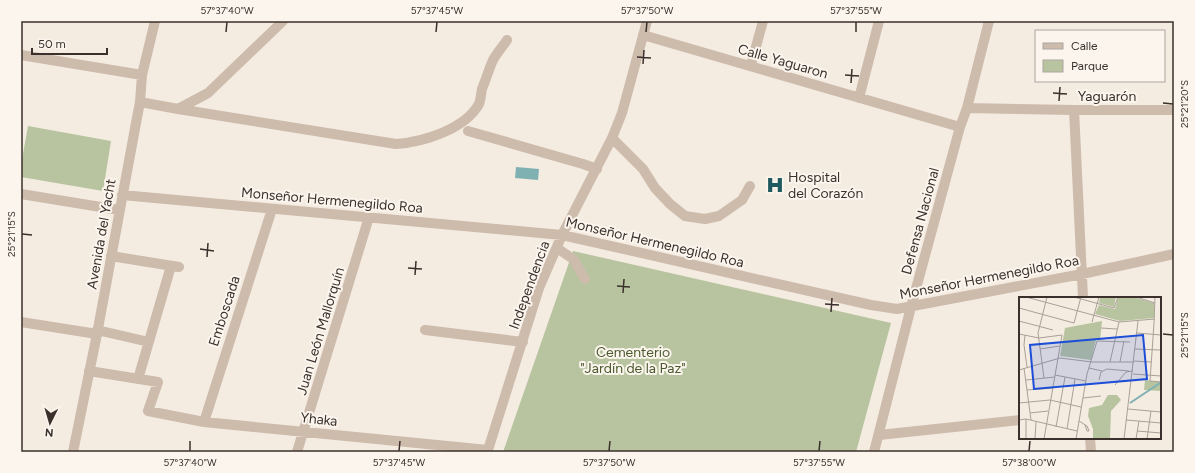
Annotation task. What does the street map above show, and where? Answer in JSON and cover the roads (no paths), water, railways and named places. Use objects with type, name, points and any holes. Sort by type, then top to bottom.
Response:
[{"type":"street","name":"Avenida del Yacht","points":[[73,452],[140,102],[142,75],[155,21]]},
{"type":"street","points":[[178,109],[208,93],[283,21]]},
{"type":"street","name":"Independencia","points":[[488,450],[539,288],[562,236],[612,138],[622,113],[647,21]]},
{"type":"street","points":[[751,66],[763,21]]},
{"type":"street","points":[[859,98],[879,21]]},
{"type":"street","name":"Defensa Nacional","points":[[874,452],[911,307],[960,127],[967,108],[989,21]]},
{"type":"street","name":"Calle Yaguaron","points":[[643,36],[960,127]]},
{"type":"street","points":[[140,102],[396,144],[411,142],[448,130],[471,115],[480,102],[481,91],[494,59],[507,40]]},
{"type":"street","points":[[21,55],[142,75]]},
{"type":"street","name":"Yaguarón","points":[[967,108],[1174,110]]},
{"type":"street","points":[[1074,110],[1083,297]]},
{"type":"street","points":[[468,131],[583,164],[596,170]]},
{"type":"street","points":[[612,138],[643,169],[655,188],[670,204],[685,216],[704,219],[719,216],[742,200],[750,186]]},
{"type":"street","points":[[21,194],[119,210]]},
{"type":"street","name":"Monseñor Hermenegildo Roa","points":[[122,195],[562,236],[871,305],[897,309],[1082,274],[1174,254]]},
{"type":"street","name":"Emboscada","points":[[204,422],[272,208]]},
{"type":"street","name":"Juan León Mallorquín","points":[[297,452],[369,217]]},
{"type":"street","points":[[557,248],[573,260],[585,279]]},
{"type":"street","points":[[89,371],[138,379],[175,266],[111,256]]},
{"type":"street","points":[[21,322],[97,332],[149,342]]},
{"type":"street","points":[[425,330],[523,342]]},
{"type":"street","name":"Yhaka","points":[[138,379],[158,382],[148,411],[204,422],[488,450]]},
{"type":"street","points":[[879,435],[1019,420]]},
{"type":"street","points":[[1090,439],[1091,452]]},
{"type":"water","points":[[516,167],[539,169],[538,180],[515,178]]},
{"type":"place","name":"Hospital del Corazón","points":[[775,185]]},
{"type":"park label","name":"Cementerio \"Jardín de la Paz\"","points":[[633,360]]}]
